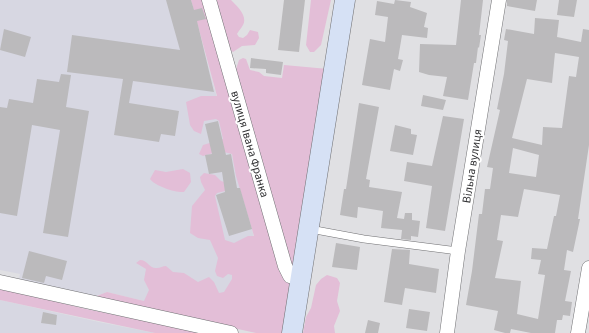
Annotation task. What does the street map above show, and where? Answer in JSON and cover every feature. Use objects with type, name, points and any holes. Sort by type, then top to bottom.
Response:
[{"type":"street","name":"вулиця Івана Франка","points":[[209,0],[285,266],[290,276],[301,278]]},
{"type":"street","points":[[292,333],[345,0]]},
{"type":"street","name":"Вільна вулиця","points":[[446,333],[499,0]]},
{"type":"street","points":[[578,333],[589,268]]},
{"type":"street","points":[[0,282],[231,333]]},
{"type":"lane","points":[[308,228],[364,238],[458,251]]},
{"type":"shaded area","points":[[0,0],[191,0],[269,294],[262,330],[107,292],[94,297],[19,280],[20,274],[0,270]]},
{"type":"shaded area","points":[[191,0],[206,0],[294,282],[284,333],[256,333],[94,297],[107,292],[144,301],[149,290],[144,280],[146,269],[136,263],[140,260],[145,261],[154,268],[166,266],[173,272],[184,273],[198,282],[209,277],[214,282],[219,293],[224,292],[232,279],[232,275],[228,274],[223,278],[217,276],[215,271],[218,258],[210,240],[198,238],[190,233],[192,206],[205,190],[200,177],[204,173],[215,175],[221,181],[227,183],[229,190],[217,193],[215,196],[225,240],[234,243],[248,236],[254,236],[236,176],[232,154],[220,151],[203,156],[199,154],[203,145],[223,139],[219,121],[216,119],[204,121],[201,134],[194,131],[190,125],[186,102],[201,96],[217,96]]},
{"type":"shaded area","points":[[214,0],[231,0],[236,5],[244,18],[243,25],[237,34],[239,37],[243,38],[250,30],[258,32],[259,38],[255,45],[242,46],[233,52],[228,48]]},
{"type":"shaded area","points":[[311,0],[331,0],[321,45],[314,52],[310,52],[306,45]]},
{"type":"shaded area","points":[[243,58],[246,59],[250,70],[259,72],[264,76],[282,78],[284,65],[328,69],[297,268],[292,269],[236,69],[239,60]]},
{"type":"shaded area","points":[[183,169],[190,173],[191,182],[184,192],[166,188],[156,184],[150,179],[155,170],[166,172]]},
{"type":"shaded area","points":[[327,275],[337,278],[340,283],[337,301],[340,311],[334,326],[335,333],[303,333],[306,317],[311,308],[316,285]]},
{"type":"shaded area","points":[[0,288],[86,309],[206,333],[155,333],[0,300]]},
{"type":"shaded area","points":[[0,300],[99,322],[155,333],[0,333]]},
{"type":"building","points":[[166,0],[191,0],[194,10],[202,8],[206,19],[197,21],[214,92],[133,81],[129,103],[179,111],[175,136],[161,134],[159,142],[114,135],[123,79],[67,72],[72,35],[180,50]]},
{"type":"building","points":[[284,0],[305,0],[299,52],[278,50]]},
{"type":"building","points":[[395,0],[411,2],[410,7],[427,13],[424,27],[428,28],[427,38],[402,35],[398,59],[403,60],[400,71],[394,69],[390,90],[362,85],[370,39],[385,42],[388,17],[375,15],[377,1],[394,4]]},
{"type":"building","points":[[461,0],[483,0],[479,35],[481,35],[476,63],[474,63],[468,100],[443,96],[447,77],[419,72],[420,44],[456,45]]},
{"type":"building","points":[[507,0],[537,0],[535,11],[507,6]]},
{"type":"building","points":[[559,0],[577,0],[574,17],[557,15]]},
{"type":"building","points":[[535,18],[559,20],[557,37],[581,42],[583,29],[589,30],[589,145],[578,219],[580,219],[573,252],[567,250],[564,270],[571,271],[565,301],[572,302],[570,316],[563,315],[562,320],[557,320],[555,333],[531,333],[511,329],[510,333],[505,333],[494,330],[498,311],[466,305],[479,214],[482,214],[485,189],[490,189],[493,168],[487,167],[500,110],[497,109],[504,74],[508,41],[504,40],[506,29],[534,34]],"holes":[[[555,53],[579,57],[576,77],[569,76],[562,128],[543,127],[542,145],[512,138],[527,79],[552,83]],[[513,148],[539,155],[536,177],[509,173]],[[524,189],[560,195],[547,249],[532,248],[531,259],[541,260],[538,274],[545,275],[538,319],[517,314],[521,281],[495,278],[503,241],[497,240],[501,215],[518,217]]]},
{"type":"building","points":[[4,29],[31,37],[25,57],[0,50]]},
{"type":"building","points":[[251,58],[283,62],[281,75],[266,73],[266,69],[250,68]]},
{"type":"building","points":[[61,74],[71,75],[66,107],[89,111],[68,237],[43,233],[60,130],[32,125],[17,216],[0,213],[0,107],[7,108],[9,99],[33,103],[37,79],[59,82]]},
{"type":"building","points":[[423,95],[446,100],[443,110],[421,106]]},
{"type":"building","points":[[359,103],[379,107],[366,179],[370,180],[369,187],[402,192],[397,218],[404,219],[405,213],[412,213],[412,220],[420,221],[418,237],[411,236],[411,240],[401,239],[402,230],[381,228],[383,211],[358,207],[357,218],[340,215],[344,189],[346,189]]},
{"type":"building","points":[[443,116],[464,119],[445,231],[426,228],[432,186],[404,181],[407,162],[432,166]]},
{"type":"building","points":[[218,121],[226,155],[231,154],[237,188],[240,188],[252,229],[229,236],[216,195],[225,192],[222,172],[209,174],[205,155],[212,154],[205,124]]},
{"type":"building","points":[[395,125],[411,129],[411,134],[417,135],[413,155],[390,151]]},
{"type":"building","points":[[336,243],[360,247],[357,270],[332,267]]},
{"type":"building","points":[[392,249],[410,250],[409,264],[439,269],[436,293],[405,288],[402,305],[384,302]]},
{"type":"building","points":[[29,251],[67,261],[62,280],[46,276],[44,283],[22,278]]},
{"type":"building","points":[[409,309],[430,312],[427,331],[406,328]]},
{"type":"building","points":[[43,312],[57,315],[56,325],[41,323]]},
{"type":"building","points":[[368,320],[380,323],[378,333],[365,333]]}]
